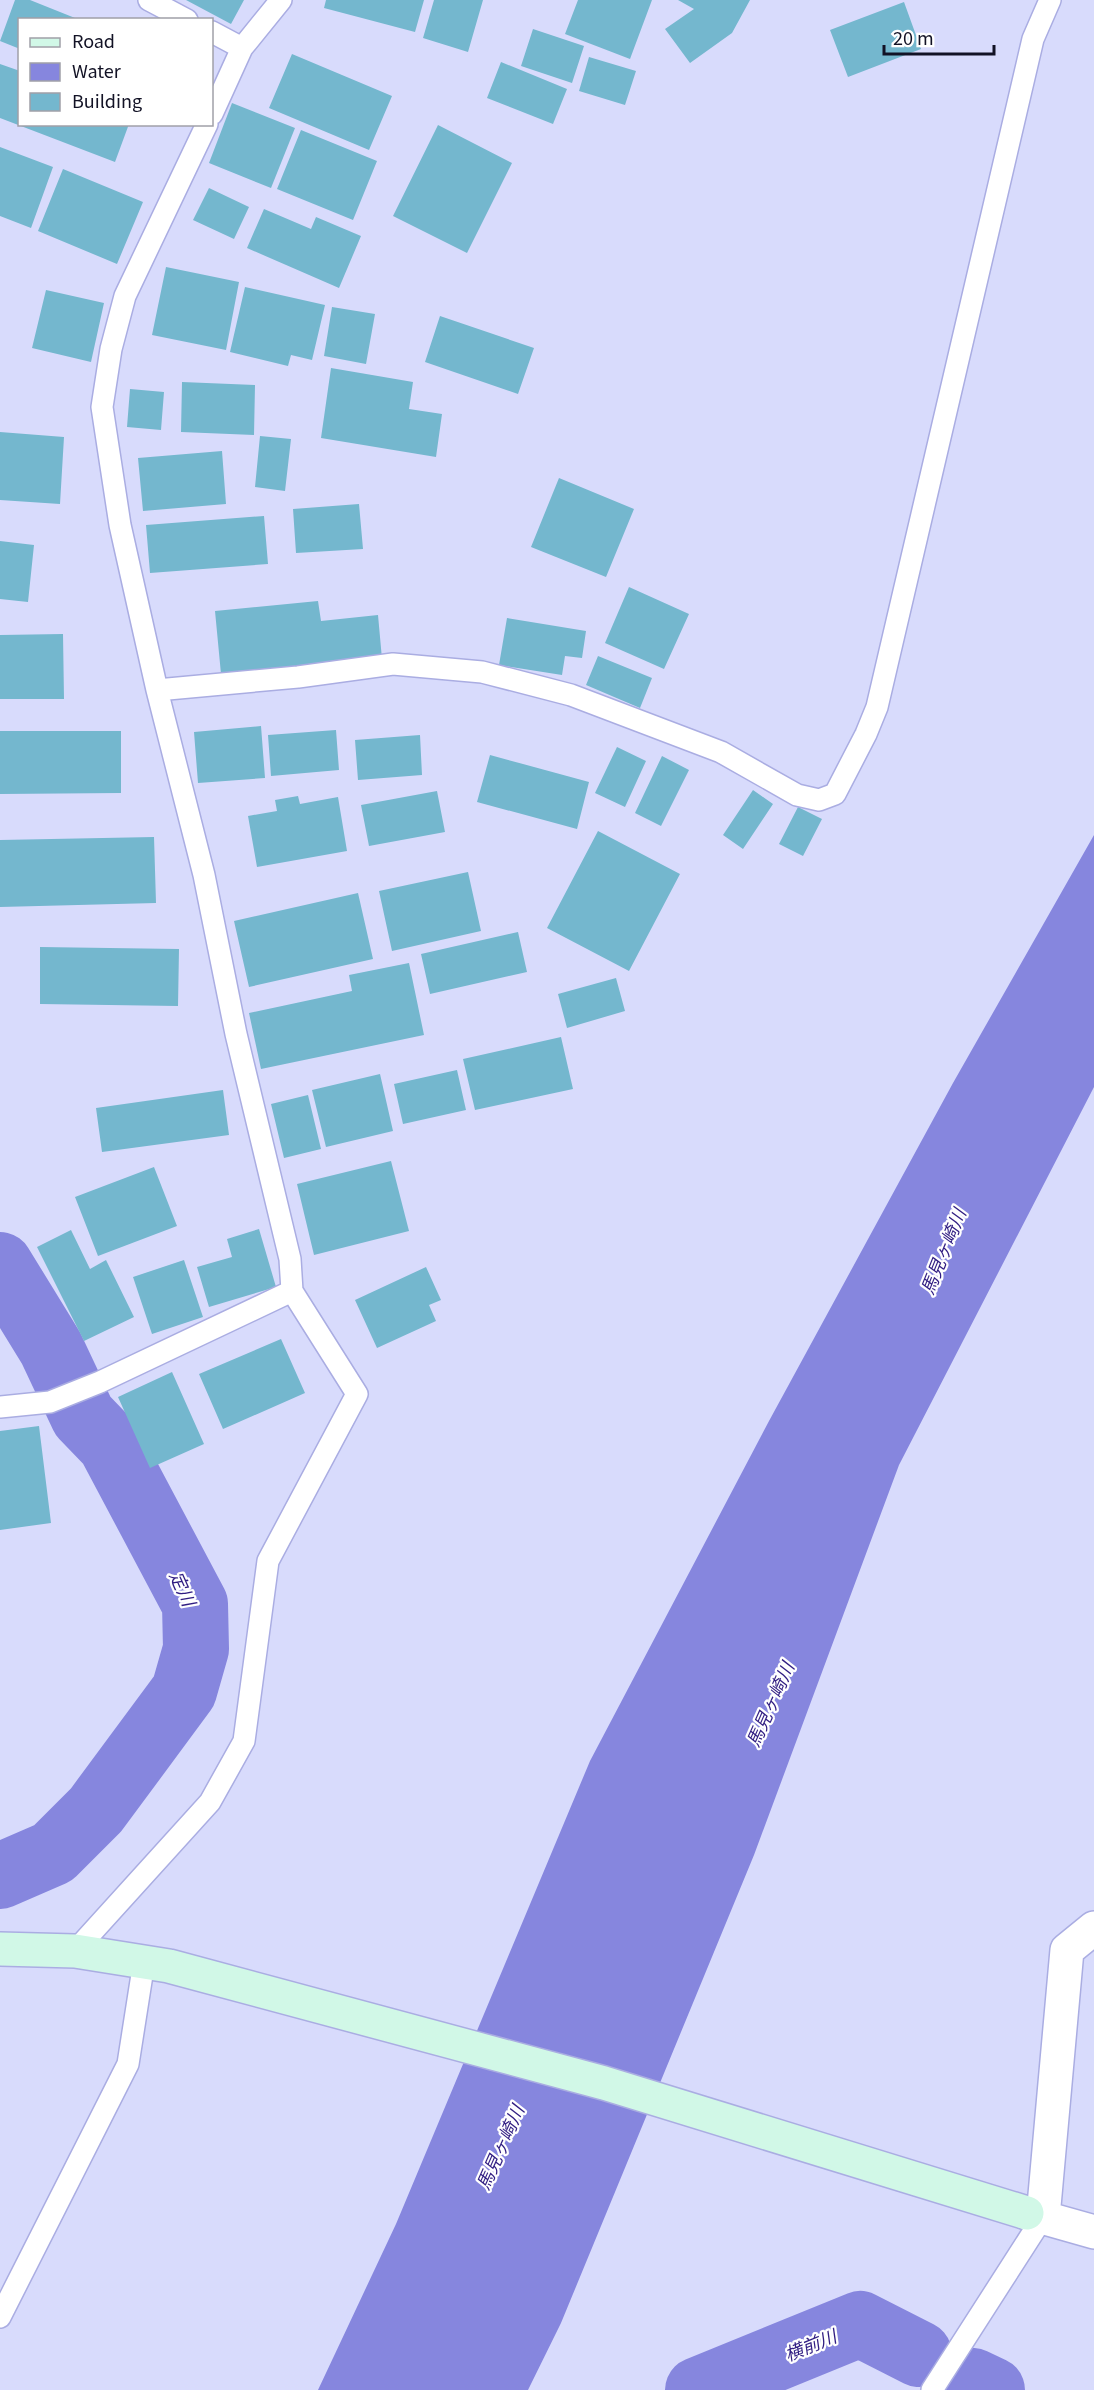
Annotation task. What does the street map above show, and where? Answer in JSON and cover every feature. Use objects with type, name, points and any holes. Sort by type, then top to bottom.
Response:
[{"type":"street","points":[[1035,2215],[1067,1950],[1094,1928]]},
{"type":"street","points":[[0,1949],[75,1952],[156,1964],[604,2084],[1094,2232]]},
{"type":"lane","points":[[149,0],[183,18]]},
{"type":"lane","points":[[213,112],[242,48],[281,0]]},
{"type":"lane","points":[[157,690],[298,677],[393,664],[482,672],[571,695],[721,752],[797,795],[819,800],[835,794],[866,734],[877,707],[1032,39],[1050,0]]},
{"type":"lane","points":[[213,33],[242,48]]},
{"type":"lane","points":[[75,1952],[210,1802],[244,1741],[268,1561],[357,1394],[292,1291],[290,1258],[236,1034],[204,875],[157,690],[120,525],[109,465],[102,407],[111,350],[125,296],[206,126]]},
{"type":"lane","points":[[0,1407],[50,1402],[100,1382],[292,1291]]},
{"type":"lane","points":[[0,2317],[128,2064],[156,1964]]},
{"type":"lane","points":[[932,2390],[1035,2215]]},
{"type":"water","name":"馬見ヶ崎川","points":[[1094,835],[1094,1087],[899,1465],[754,1855],[561,2323],[528,2390],[318,2390],[396,2224],[590,1761],[769,1421],[953,1083]]},
{"type":"building","points":[[15,0],[30,0],[75,18],[18,18],[18,48],[0,41]]},
{"type":"building","points":[[186,0],[244,0],[231,24]]},
{"type":"building","points":[[326,0],[424,0],[415,32],[324,8]]},
{"type":"building","points":[[434,0],[483,0],[468,52],[423,38]]},
{"type":"building","points":[[578,0],[652,0],[630,59],[565,34]]},
{"type":"building","points":[[678,0],[750,0],[732,33],[690,63],[665,29],[694,9]]},
{"type":"building","points":[[904,2],[921,49],[848,77],[830,30]]},
{"type":"building","points":[[533,29],[584,46],[572,83],[521,66]]},
{"type":"building","points":[[292,54],[392,96],[369,150],[269,108]]},
{"type":"building","points":[[589,57],[636,71],[625,105],[579,91]]},
{"type":"building","points":[[501,62],[567,89],[553,124],[487,98]]},
{"type":"building","points":[[0,64],[18,70],[18,125],[0,118]]},
{"type":"building","points":[[232,103],[295,128],[271,188],[209,163]]},
{"type":"building","points":[[438,125],[512,163],[467,253],[393,216]]},
{"type":"building","points":[[21,126],[128,126],[115,162]]},
{"type":"building","points":[[301,130],[377,161],[353,220],[277,189]]},
{"type":"building","points":[[0,147],[53,167],[31,228],[0,216]]},
{"type":"building","points":[[63,169],[143,202],[117,264],[38,231]]},
{"type":"building","points":[[209,188],[249,207],[234,239],[193,220]]},
{"type":"building","points":[[264,209],[311,229],[316,217],[361,236],[339,288],[247,248]]},
{"type":"building","points":[[166,267],[239,282],[226,350],[152,335]]},
{"type":"building","points":[[245,287],[325,305],[312,360],[291,355],[288,366],[230,352]]},
{"type":"building","points":[[46,290],[104,303],[91,362],[32,348]]},
{"type":"building","points":[[332,307],[375,314],[366,364],[324,356]]},
{"type":"building","points":[[440,316],[534,348],[518,394],[425,362]]},
{"type":"building","points":[[331,368],[413,382],[409,409],[442,414],[436,457],[321,438]]},
{"type":"building","points":[[182,382],[255,385],[254,435],[181,432]]},
{"type":"building","points":[[130,389],[164,392],[161,430],[127,427]]},
{"type":"building","points":[[0,432],[64,437],[60,504],[0,500]]},
{"type":"building","points":[[260,436],[291,439],[285,491],[255,487]]},
{"type":"building","points":[[222,451],[226,504],[143,511],[138,458]]},
{"type":"building","points":[[559,478],[634,509],[606,577],[531,547]]},
{"type":"building","points":[[359,504],[363,549],[296,553],[293,509]]},
{"type":"building","points":[[264,516],[268,564],[150,573],[146,525]]},
{"type":"building","points":[[0,541],[34,545],[28,602],[0,599]]},
{"type":"building","points":[[629,587],[689,614],[664,669],[605,643]]},
{"type":"building","points":[[318,601],[321,621],[378,615],[382,659],[221,674],[215,611]]},
{"type":"building","points":[[507,618],[586,631],[582,658],[565,656],[562,675],[499,665]]},
{"type":"building","points":[[63,634],[64,699],[0,699],[0,635]]},
{"type":"building","points":[[598,656],[652,678],[640,708],[586,685]]},
{"type":"building","points":[[261,726],[265,778],[198,783],[194,732]]},
{"type":"building","points":[[336,730],[339,770],[271,776],[268,735]]},
{"type":"building","points":[[0,731],[121,731],[121,793],[0,794]]},
{"type":"building","points":[[420,735],[422,775],[358,780],[355,740]]},
{"type":"building","points":[[617,747],[646,761],[625,807],[595,793]]},
{"type":"building","points":[[490,755],[589,782],[577,829],[477,802]]},
{"type":"building","points":[[662,756],[689,770],[661,826],[635,813]]},
{"type":"building","points":[[753,790],[773,804],[743,849],[723,835]]},
{"type":"building","points":[[437,791],[445,832],[369,846],[361,805]]},
{"type":"building","points":[[298,796],[300,804],[338,797],[347,851],[257,867],[248,816],[277,811],[275,800]]},
{"type":"building","points":[[798,807],[822,819],[803,856],[779,844]]},
{"type":"building","points":[[598,831],[680,874],[629,971],[547,928]]},
{"type":"building","points":[[154,837],[156,903],[0,907],[0,840]]},
{"type":"building","points":[[468,872],[481,931],[392,951],[379,891]]},
{"type":"building","points":[[358,893],[373,959],[249,987],[234,921]]},
{"type":"building","points":[[518,932],[527,972],[430,994],[421,954]]},
{"type":"building","points":[[40,947],[179,949],[178,1006],[40,1004]]},
{"type":"building","points":[[409,963],[424,1035],[261,1069],[249,1013],[352,991],[349,975]]},
{"type":"building","points":[[616,978],[625,1011],[567,1028],[558,994]]},
{"type":"building","points":[[561,1037],[573,1089],[475,1110],[463,1059]]},
{"type":"building","points":[[457,1070],[466,1110],[403,1124],[394,1084]]},
{"type":"building","points":[[380,1074],[393,1131],[326,1147],[312,1090]]},
{"type":"building","points":[[223,1090],[229,1135],[102,1152],[96,1108]]},
{"type":"building","points":[[308,1095],[321,1149],[284,1158],[271,1104]]},
{"type":"building","points":[[391,1161],[409,1231],[314,1255],[297,1184]]},
{"type":"building","points":[[154,1167],[177,1226],[98,1256],[75,1197]]},
{"type":"building","points":[[259,1229],[276,1287],[209,1307],[197,1267],[232,1257],[227,1239]]},
{"type":"building","points":[[71,1230],[90,1269],[106,1260],[134,1317],[84,1341],[37,1247]]},
{"type":"building","points":[[184,1260],[203,1317],[152,1334],[133,1277]]},
{"type":"building","points":[[426,1267],[441,1300],[429,1305],[436,1321],[377,1348],[355,1300]]},
{"type":"building","points":[[281,1339],[305,1393],[223,1429],[199,1374]]},
{"type":"building","points":[[172,1372],[204,1444],[150,1468],[118,1397]]},
{"type":"building","points":[[39,1426],[51,1523],[0,1530],[0,1431]]},
{"type":"waterway","name":"定川","points":[[0,1265],[51,1348],[83,1416],[110,1444],[195,1604],[196,1649],[184,1691],[96,1810],[53,1853],[0,1876]]},
{"type":"waterway","name":"横前川","points":[[698,2390],[860,2324],[919,2354]]},
{"type":"waterway","name":"横前川","points":[[973,2381],[992,2390]]}]
